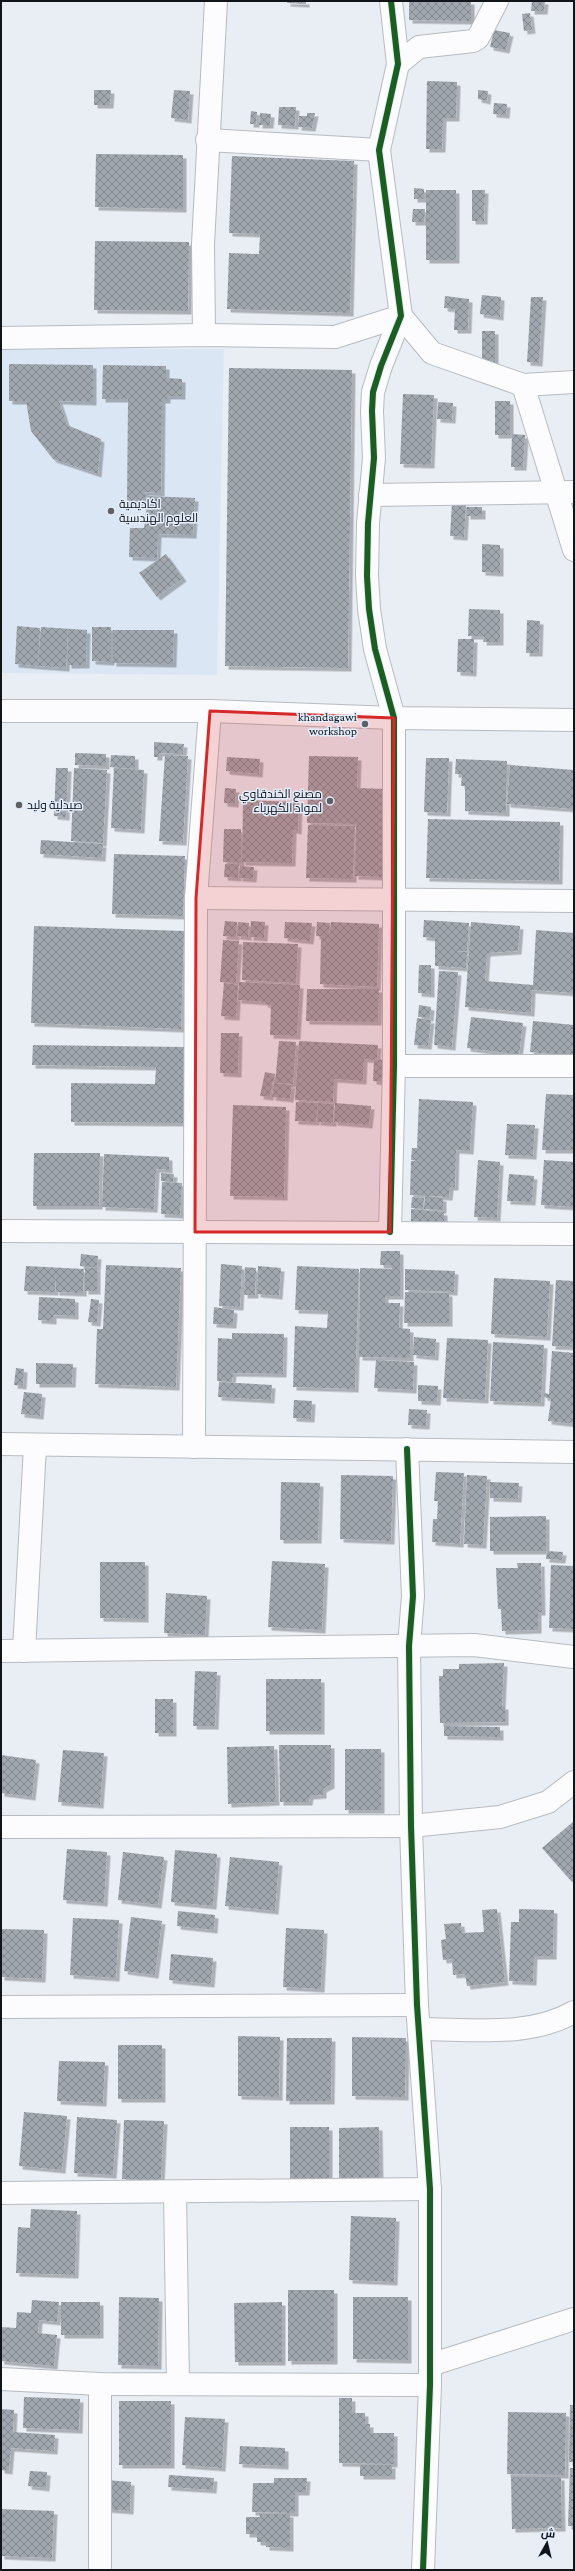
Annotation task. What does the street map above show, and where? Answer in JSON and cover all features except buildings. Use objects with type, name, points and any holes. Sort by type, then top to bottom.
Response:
[{"type":"street","points":[[204,335],[203,244],[216,1]]},
{"type":"street","points":[[390,1232],[394,1066],[394,718],[375,649],[369,610],[368,546],[370,495],[374,458],[372,411],[373,392],[381,366],[401,316],[379,150],[398,64],[391,1]]},
{"type":"street","points":[[398,64],[420,47],[473,41],[478,38],[497,1]]},
{"type":"street","points":[[208,140],[379,150]]},
{"type":"street","points":[[1,338],[204,335],[335,337],[401,316]]},
{"type":"street","points":[[401,316],[432,354],[523,385],[574,382]]},
{"type":"street","points":[[523,385],[566,493],[574,550]]},
{"type":"street","points":[[370,495],[566,493]]},
{"type":"street","points":[[1,711],[210,711],[394,718],[574,720]]},
{"type":"street","points":[[194,1447],[196,898],[210,711]]},
{"type":"street","points":[[196,898],[574,901]]},
{"type":"street","points":[[394,1066],[574,1066]]},
{"type":"street","points":[[1,1231],[574,1234]]},
{"type":"street","points":[[1,1444],[35,1446],[574,1452]]},
{"type":"street","points":[[24,1651],[35,1446]]},
{"type":"street","points":[[407,1449],[413,1596],[409,1646],[411,1826],[417,2005],[430,2189],[430,2375],[423,2570]]},
{"type":"street","points":[[1,1651],[474,1645],[574,1657]]},
{"type":"street","points":[[1,1827],[411,1826],[500,1817],[548,1802],[574,1782]]},
{"type":"street","points":[[1,2007],[417,2005]]},
{"type":"street","points":[[419,2029],[522,2030],[563,2018],[574,2012]]},
{"type":"street","points":[[1,2193],[430,2189]]},
{"type":"street","points":[[175,2192],[178,2384]]},
{"type":"street","points":[[1,2380],[100,2384],[178,2384],[430,2375],[574,2319]]},
{"type":"street","points":[[100,2384],[100,2570]]},
{"type":"highlighted area","points":[[210,711],[394,718],[390,1232],[195,1232],[196,898]]},
{"type":"shaded area","name":"اكاديمية العلوم الهندسية","points":[[1,348],[224,349],[217,675],[1,673]]},
{"type":"cycle path","points":[[390,1232],[394,1066],[394,718],[375,649],[369,609],[367,576],[368,523],[374,458],[372,411],[373,392],[381,366],[401,316],[379,150],[398,64],[391,1]]},
{"type":"cycle path","points":[[407,1449],[413,1596],[409,1646],[411,1826],[417,2005],[430,2189],[430,2385],[423,2570]]},
{"type":"place","name":"اكاديمية العلوم الهندسية","points":[[111,511]]},
{"type":"place","name":"khandagawi workshop","points":[[365,724]]},
{"type":"place","name":"مصنع الخندقاوي لمواد الكهرباء","points":[[330,801]]},
{"type":"place","name":"صيدلية وليد","points":[[19,805]]}]
